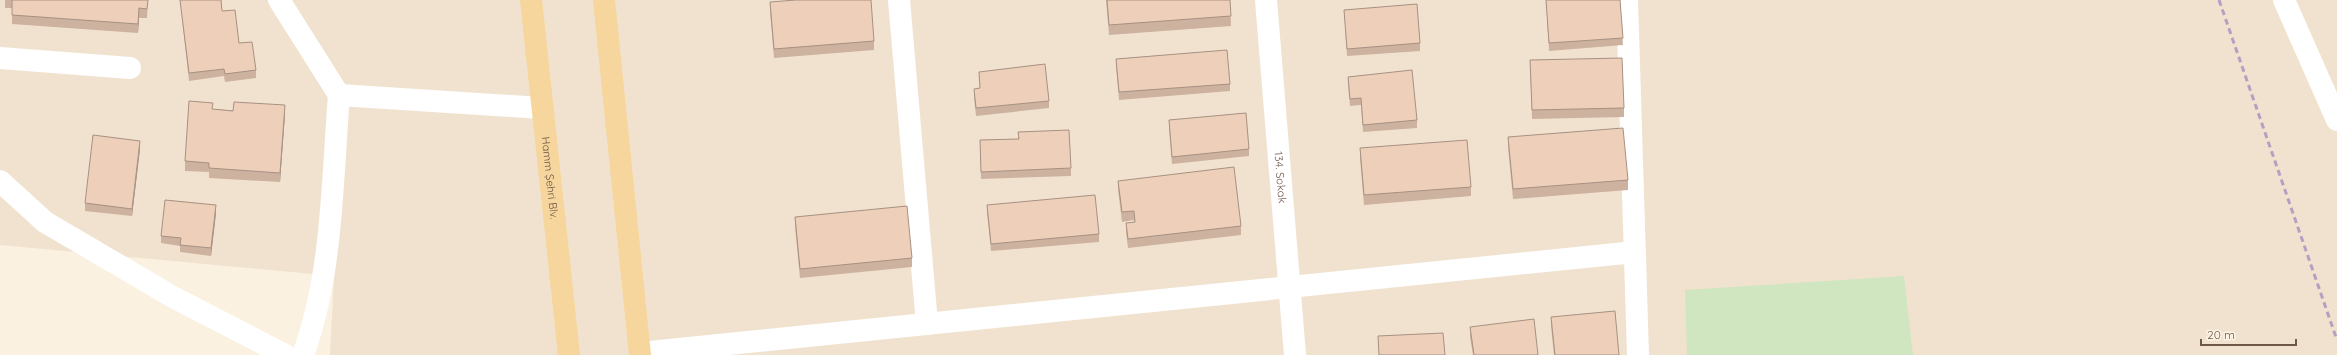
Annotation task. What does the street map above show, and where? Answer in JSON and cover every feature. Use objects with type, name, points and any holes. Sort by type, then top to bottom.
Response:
[{"type":"main road","name":"Hamm Şehri Blv.","points":[[531,0],[570,355]]},
{"type":"main road","points":[[604,0],[640,354]]},
{"type":"street","points":[[279,0],[339,95],[323,284],[315,320],[303,355]]},
{"type":"street","points":[[899,0],[927,324]]},
{"type":"street","name":"134. Sokak","points":[[1266,0],[1295,355]]},
{"type":"street","points":[[1627,0],[1638,355]]},
{"type":"street","points":[[2284,0],[2337,120]]},
{"type":"street","points":[[0,58],[130,68]]},
{"type":"street","points":[[339,95],[542,108]]},
{"type":"street","points":[[0,181],[45,222],[173,297],[285,355]]},
{"type":"street","points":[[640,354],[1635,252]]},
{"type":"shaded area","points":[[0,0],[2337,0],[2337,355],[330,355],[334,276],[0,245]]},
{"type":"green space","points":[[1904,276],[1913,355],[1687,355],[1685,290]]},
{"type":"building","points":[[12,0],[148,0],[147,9],[139,8],[138,24],[12,15]]},
{"type":"building","points":[[180,0],[221,0],[222,11],[235,10],[239,43],[252,42],[256,70],[225,74],[224,69],[189,73]]},
{"type":"building","points":[[796,0],[871,0],[874,41],[774,49],[770,2]]},
{"type":"building","points":[[1107,0],[1230,0],[1231,16],[1109,25]]},
{"type":"building","points":[[1546,0],[1620,0],[1623,38],[1549,43]]},
{"type":"building","points":[[1417,4],[1420,43],[1347,49],[1344,10]]},
{"type":"building","points":[[1227,50],[1230,84],[1119,92],[1116,59]]},
{"type":"building","points":[[1622,58],[1624,108],[1532,110],[1530,60]]},
{"type":"building","points":[[1045,64],[1049,101],[976,108],[974,89],[980,88],[979,72]]},
{"type":"building","points":[[1412,70],[1417,120],[1363,125],[1361,98],[1350,99],[1348,77]]},
{"type":"building","points":[[189,101],[213,103],[212,109],[233,111],[234,102],[285,105],[280,173],[209,168],[209,163],[185,161]]},
{"type":"building","points":[[1246,113],[1249,149],[1172,157],[1169,120]]},
{"type":"building","points":[[1623,128],[1628,180],[1513,189],[1508,137]]},
{"type":"building","points":[[1069,130],[1071,168],[981,172],[980,140],[1019,139],[1018,132]]},
{"type":"building","points":[[93,135],[140,141],[132,209],[85,203]]},
{"type":"building","points":[[1467,140],[1471,187],[1364,195],[1360,148]]},
{"type":"building","points":[[1234,167],[1241,226],[1128,239],[1126,223],[1135,222],[1134,211],[1122,212],[1118,181]]},
{"type":"building","points":[[1095,195],[1099,234],[991,244],[987,205]]},
{"type":"building","points":[[165,200],[216,205],[211,248],[180,245],[181,238],[161,236]]},
{"type":"building","points":[[907,206],[912,258],[800,269],[795,217]]},
{"type":"building","points":[[1615,311],[1619,355],[1555,355],[1551,317]]},
{"type":"building","points":[[1534,319],[1538,355],[1474,355],[1470,327]]},
{"type":"building","points":[[1443,333],[1445,355],[1379,355],[1378,336]]},
{"type":"railway","points":[[2219,0],[2337,340]]}]
